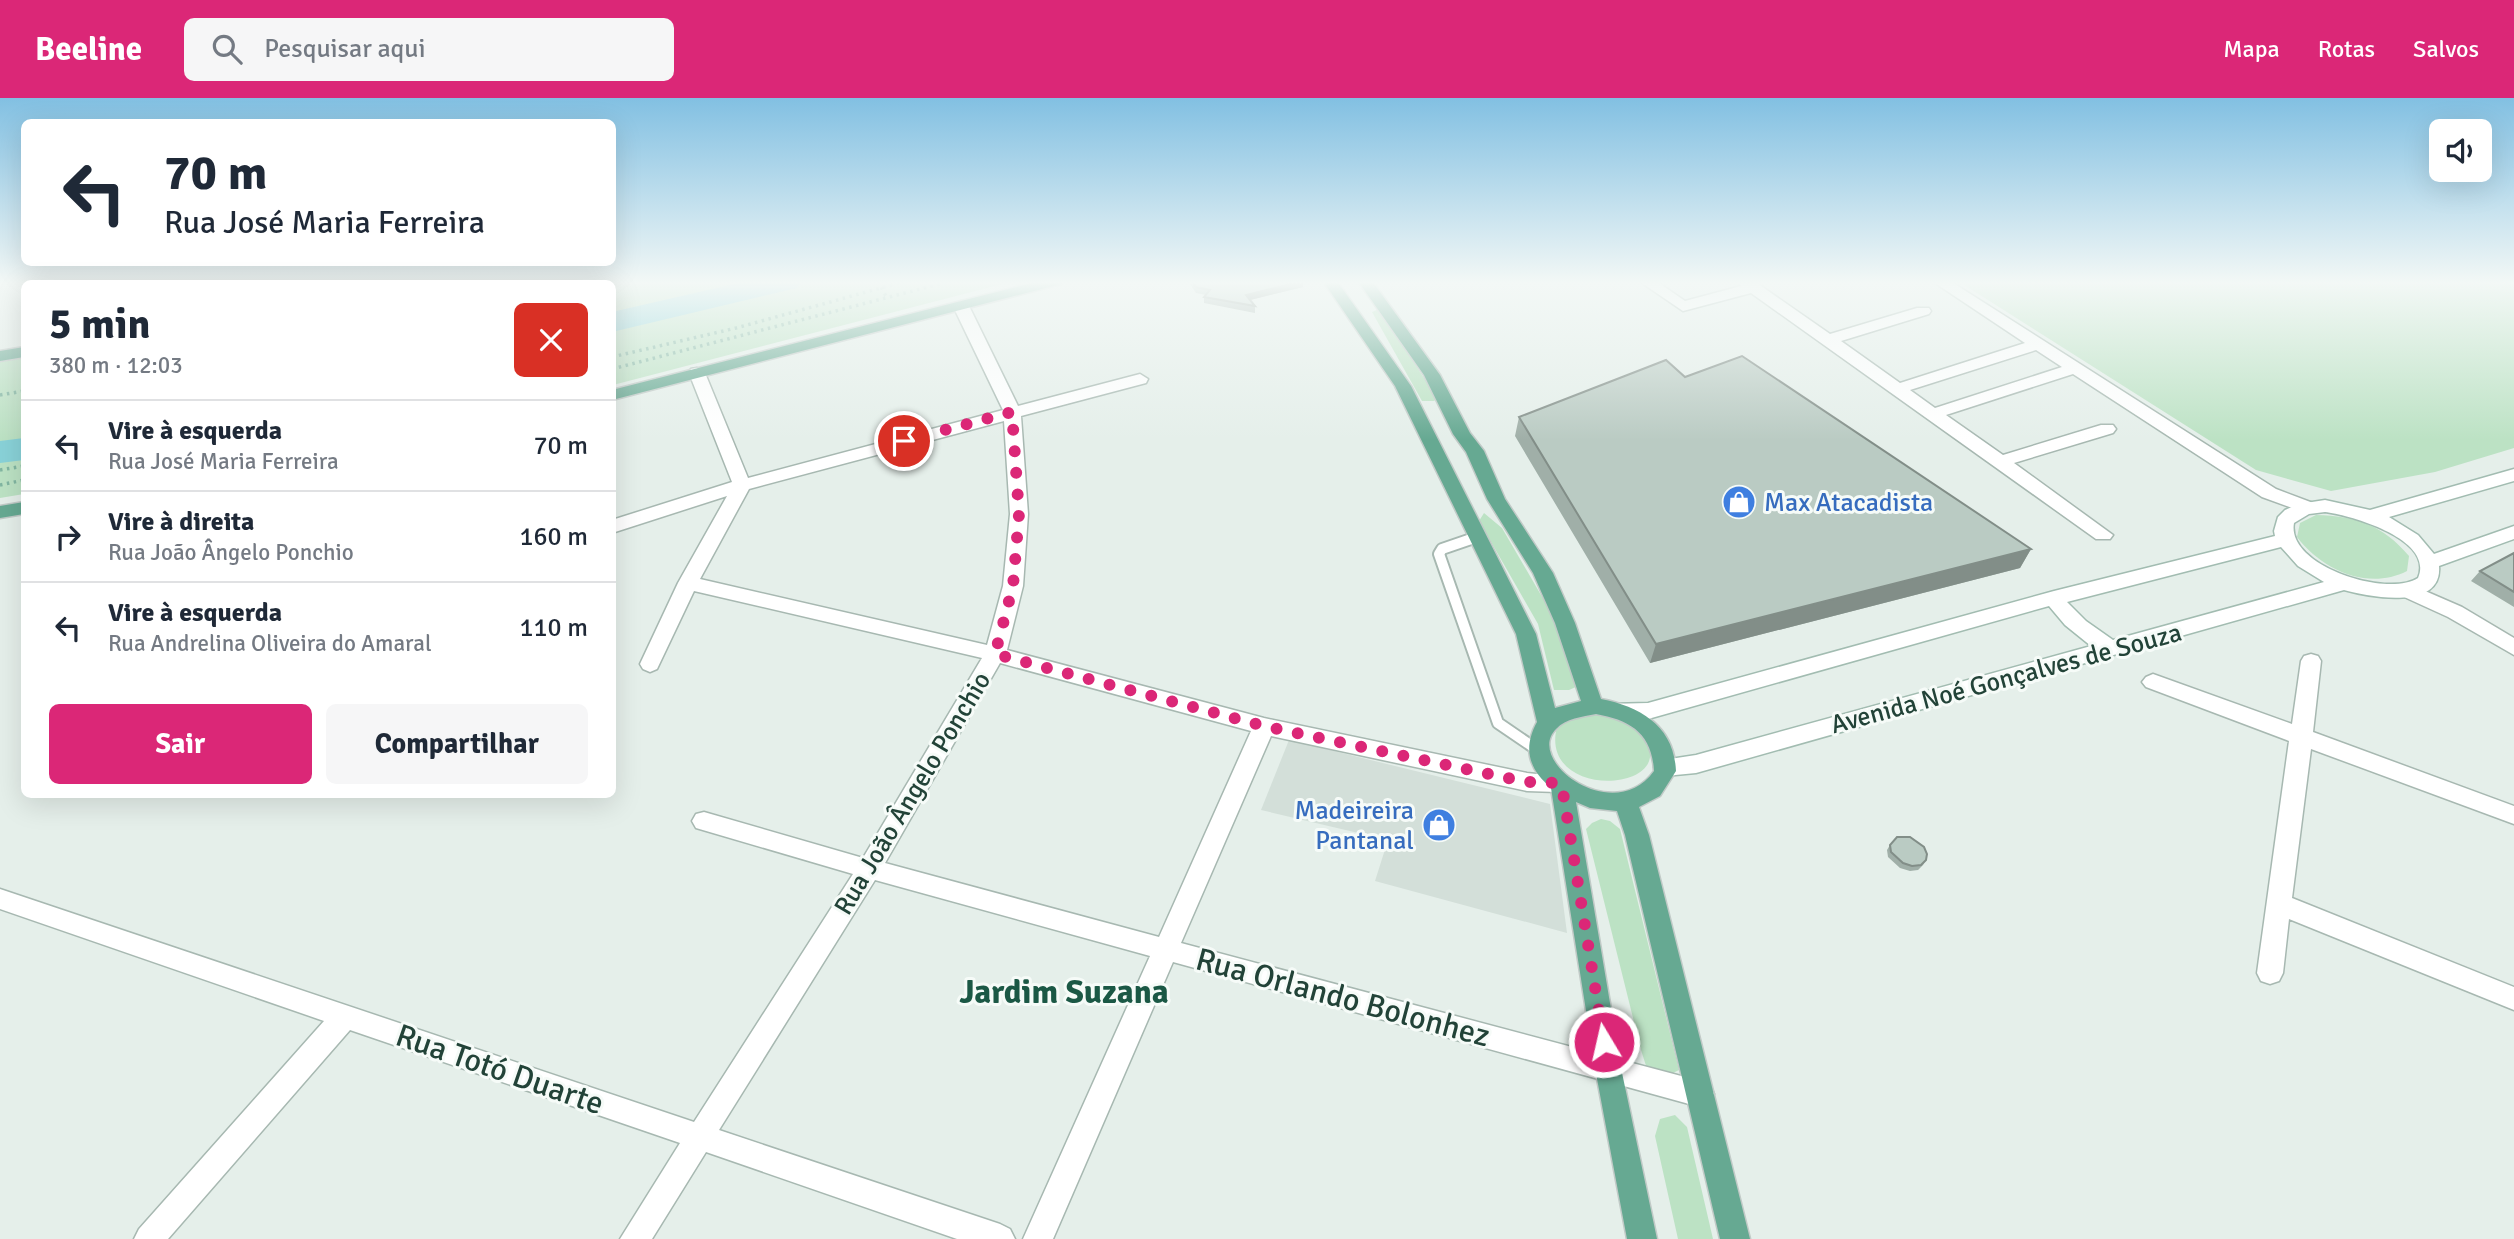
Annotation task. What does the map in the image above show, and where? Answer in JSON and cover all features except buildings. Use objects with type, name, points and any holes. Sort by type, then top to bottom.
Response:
[{"type":"main road","points":[[616,394],[850,334]]},
{"type":"main road","points":[[1368,334],[1403,386],[1525,634],[1548,722]]},
{"type":"main road","points":[[1404,334],[1432,375],[1462,434],[1475,452],[1496,499],[1543,573],[1565,623],[1593,706]]},
{"type":"main road","points":[[0,356],[21,352]]},
{"type":"main road","points":[[1409,401],[1437,413],[1462,434]]},
{"type":"main road","points":[[1444,471],[1473,495],[1496,499]]},
{"type":"main road","points":[[0,512],[21,508]]},
{"type":"main road","points":[[1546,774],[1589,799],[1625,802],[1650,792],[1660,782],[1665,767],[1663,747],[1656,736],[1636,719],[1616,710],[1593,706],[1569,709],[1548,722],[1542,731],[1546,774],[1642,1239]]},
{"type":"main road","points":[[1625,802],[1637,835],[1735,1239]]},
{"type":"street","name":"Rua João Ângelo Ponchio","points":[[635,1239],[869,869],[995,654],[1013,586],[1019,514],[1012,412],[975,334]]},
{"type":"street","points":[[1820,334],[2102,535]]},
{"type":"street","points":[[1828,340],[1847,334]]},
{"type":"street","points":[[2023,334],[2269,493],[2306,507],[2336,507],[2370,516],[2408,537],[2418,545],[2422,578],[2455,612],[2514,648]]},
{"type":"street","points":[[1898,389],[2038,344]]},
{"type":"street","points":[[1932,414],[2076,368]]},
{"type":"street","points":[[697,373],[742,485]]},
{"type":"street","points":[[616,526],[742,485],[1140,379]]},
{"type":"street","points":[[2000,462],[2107,429]]},
{"type":"street","points":[[2370,516],[2514,475]]},
{"type":"street","points":[[650,664],[688,583],[742,485]]},
{"type":"street","points":[[2269,493],[2288,516]]},
{"type":"street","points":[[2306,507],[2288,516],[2282,526],[2285,540],[2298,556],[2318,571],[2368,590],[2422,578],[2514,532]]},
{"type":"street","points":[[1616,710],[1648,711],[2054,598],[2285,540]]},
{"type":"street","points":[[688,583],[995,654],[1264,726],[1546,774]]},
{"type":"street","name":"Avenida Noé Gonçalves de Souza","points":[[1665,767],[1696,764],[2109,648],[2182,631],[2345,583]]},
{"type":"street","points":[[2054,598],[2083,632],[2109,648]]},
{"type":"street","points":[[2270,973],[2311,661]]},
{"type":"street","points":[[2152,682],[2514,815]]},
{"type":"street","points":[[1038,1239],[1264,726]]},
{"type":"street","name":"Rua Orlando Bolonhez","points":[[704,821],[869,869],[1700,1094]]},
{"type":"street","name":"Rua Totó Duarte","points":[[0,899],[1000,1239]]},
{"type":"street","points":[[2279,904],[2514,999]]},
{"type":"street","points":[[149,1239],[345,1016]]},
{"type":"lane","points":[[1477,537],[1442,549],[1439,554],[1498,723],[1546,774]]},
{"type":"path","points":[[616,356],[709,334]]},
{"type":"path","points":[[616,368],[747,334]]},
{"type":"path","points":[[0,395],[21,392]]},
{"type":"path","points":[[0,470],[21,466]]},
{"type":"path","points":[[0,485],[21,481]]},
{"type":"shaded area","name":"Madeireira Pantanal","points":[[1289,740],[1550,804],[1567,933],[1375,881],[1388,840],[1261,810]]},
{"type":"green space","points":[[616,334],[809,334],[616,384]]},
{"type":"green space","points":[[1384,334],[1395,334],[1437,398],[1434,401],[1422,401]]},
{"type":"green space","points":[[2042,334],[2514,334],[2514,448],[2435,472],[2331,491],[2256,470]]},
{"type":"green space","points":[[21,358],[21,494],[0,498],[0,362]]},
{"type":"green space","points":[[1484,513],[1502,528],[1559,626],[1578,686],[1569,690],[1554,690],[1538,624],[1479,521]]},
{"type":"green space","points":[[2316,515],[2344,517],[2379,530],[2409,556],[2407,571],[2377,579],[2362,578],[2333,568],[2307,549],[2297,537],[2300,523]]},
{"type":"green space","points":[[1606,711],[1640,728],[1647,742],[1650,759],[1642,771],[1626,778],[1606,781],[1586,778],[1569,768],[1557,753],[1556,731],[1570,716]]},
{"type":"green space","points":[[1601,819],[1610,821],[1620,829],[1679,1070],[1663,1078],[1648,1072],[1641,1050],[1586,829]]},
{"type":"green space","points":[[1675,1115],[1687,1127],[1713,1239],[1678,1239],[1655,1136],[1660,1119]]},
{"type":"waterway","points":[[0,452],[21,449]]},
{"type":"place","name":"Max Atacadista","points":[[1739,502]]},
{"type":"place","name":"Madeireira Pantanal","points":[[1439,825]]},
{"type":"district","name":"Jardim Suzana","points":[[1064,991]]},
{"type":"route","points":[[904,441],[1012,412],[1019,514],[1013,586],[995,654],[1264,726],[1527,782],[1557,783],[1562,786],[1604,1042]]}]
